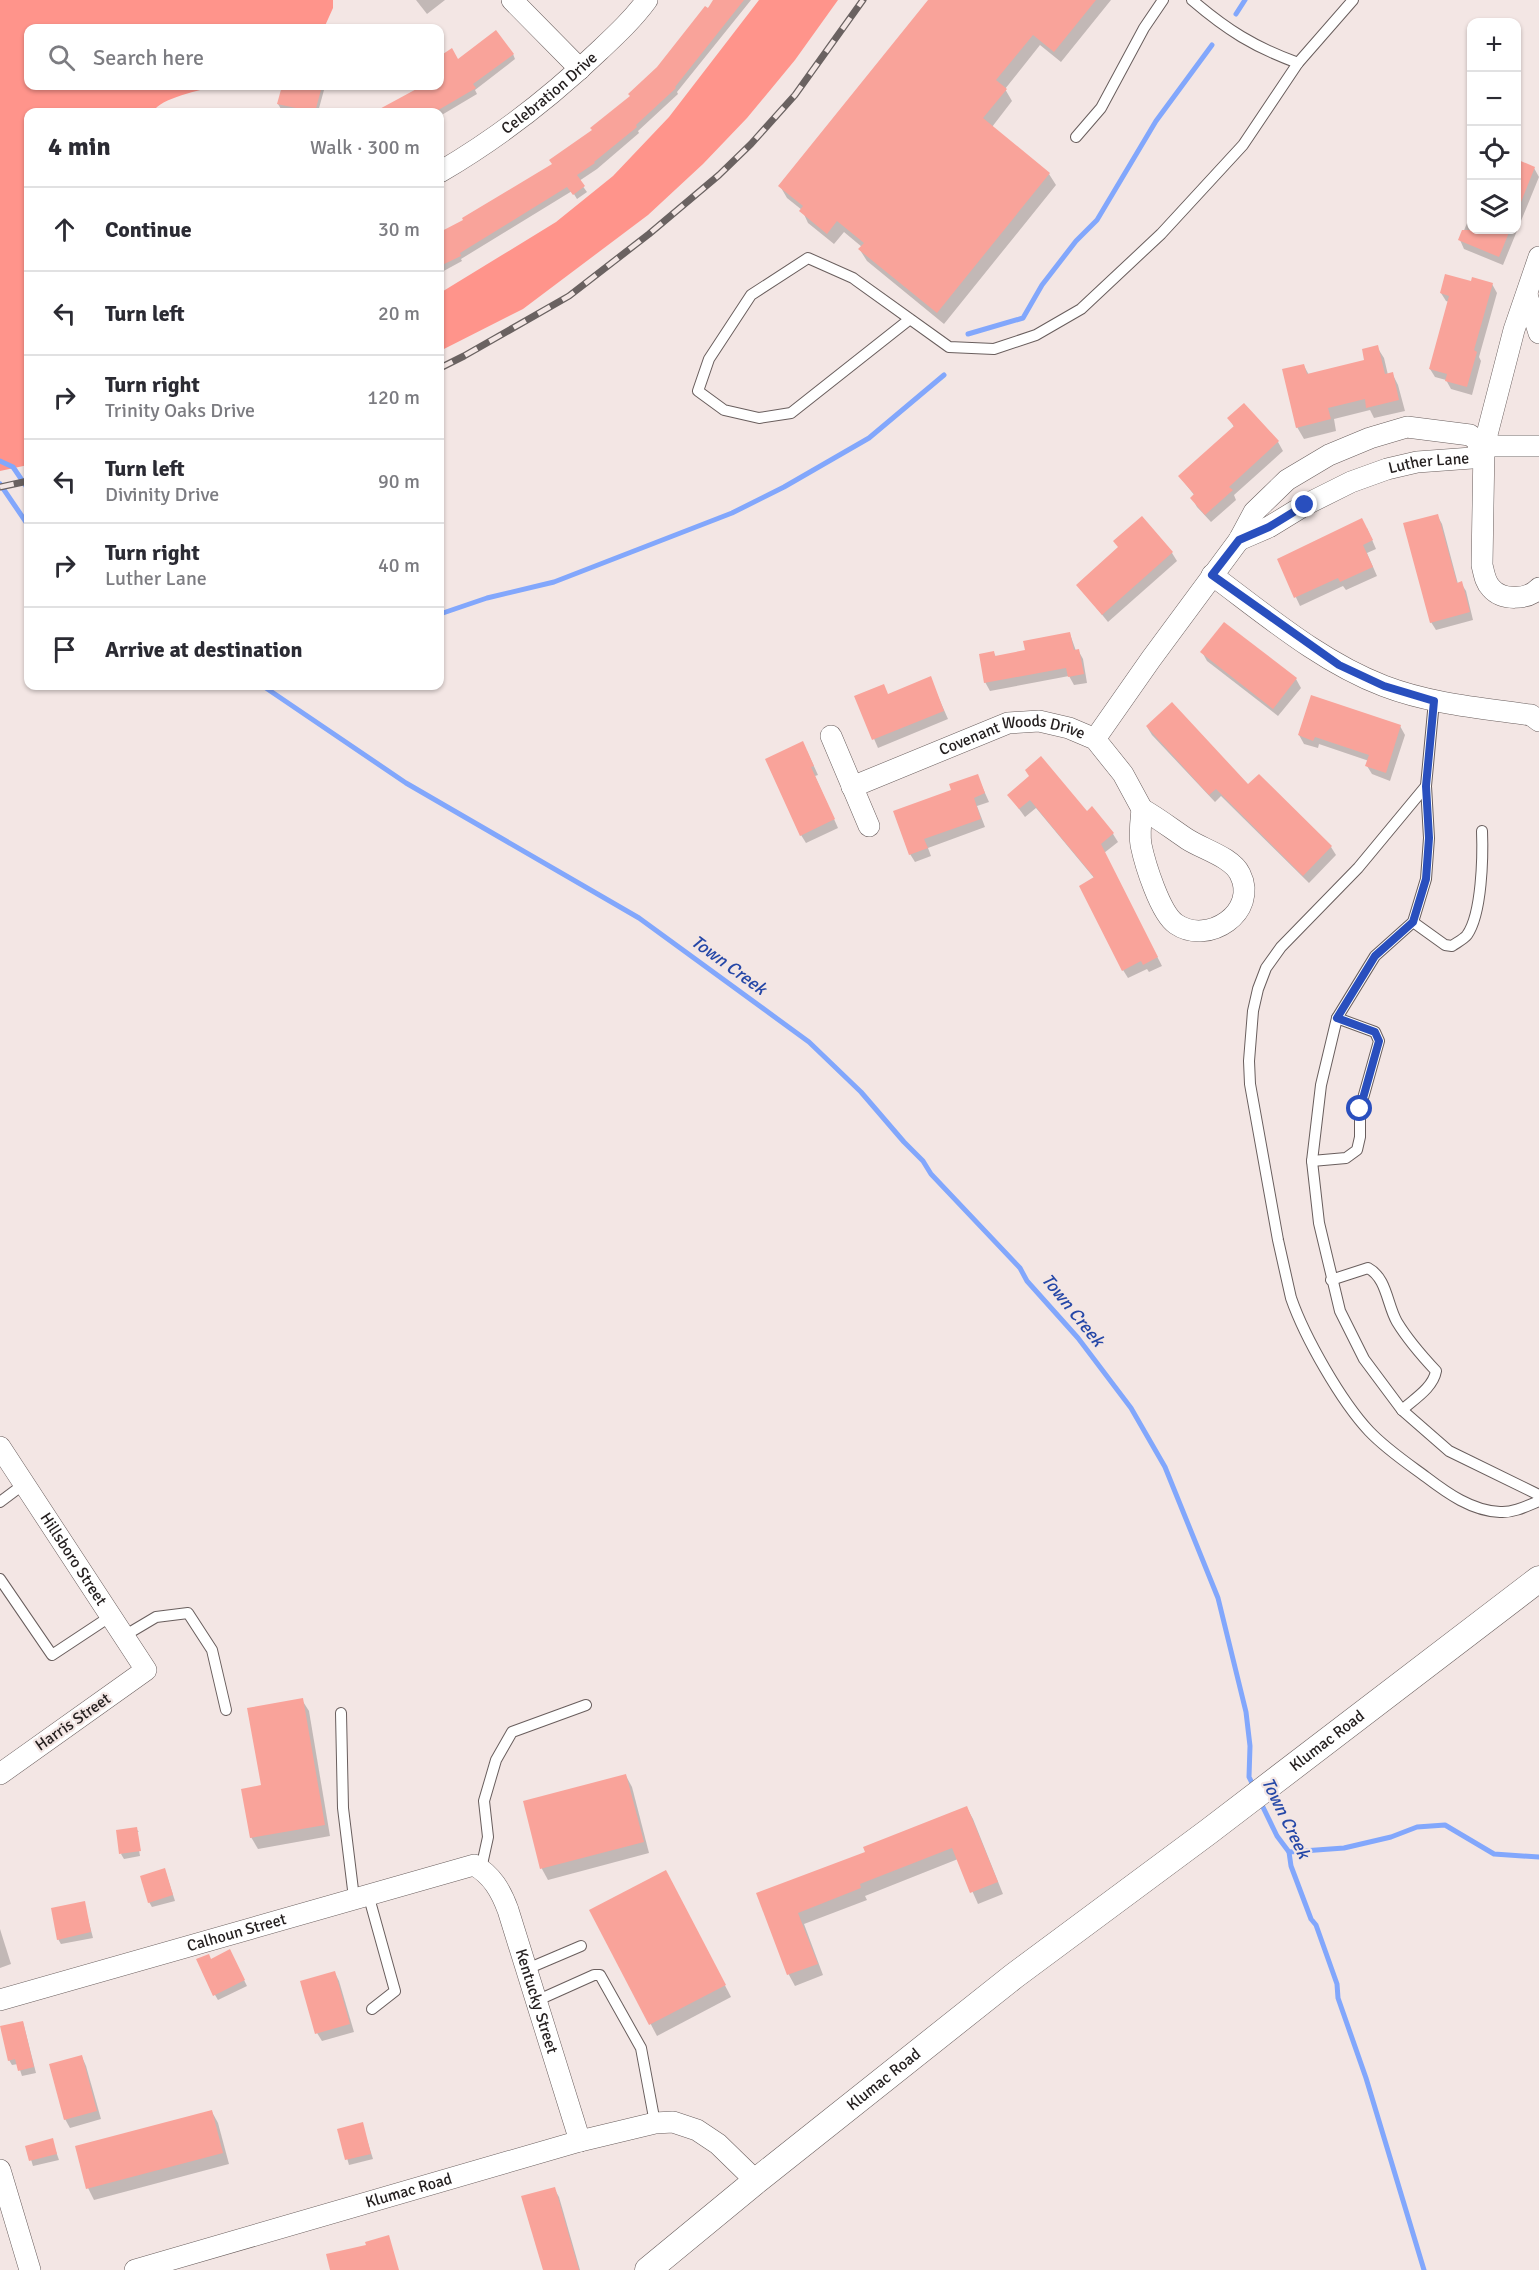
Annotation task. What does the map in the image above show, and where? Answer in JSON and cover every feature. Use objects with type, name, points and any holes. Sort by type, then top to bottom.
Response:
[{"type":"street","points":[[512,0],[580,69]]},
{"type":"street","name":"Celebration Drive","points":[[444,170],[483,147],[525,116],[580,69],[636,15],[647,0]]},
{"type":"street","points":[[1538,262],[1514,330],[1484,446],[1482,565],[1489,586],[1501,595],[1517,597],[1527,595],[1539,588]]},
{"type":"street","points":[[1527,295],[1539,333]]},
{"type":"street","name":"Luther Lane","points":[[1095,739],[1239,540],[1254,512],[1287,480],[1329,455],[1370,438],[1407,427],[1470,435],[1484,446],[1472,458],[1417,462],[1387,469],[1351,482],[1305,505],[1269,527],[1239,540]]},
{"type":"street","points":[[1484,446],[1539,446]]},
{"type":"street","points":[[1212,575],[1339,665],[1384,686],[1434,701],[1536,715]]},
{"type":"street","name":"Covenant Woods Drive","points":[[852,787],[1008,723],[1039,721],[1069,728],[1095,739],[1123,774],[1142,809],[1141,844],[1158,900],[1175,923],[1192,930],[1212,930],[1229,922],[1242,906],[1244,887],[1240,872],[1220,856],[1188,841],[1160,819],[1142,809]]},
{"type":"street","points":[[831,736],[869,826]]},
{"type":"street","name":"Hillsboro Street","points":[[0,1448],[146,1670]]},
{"type":"street","name":"Klumac Road","points":[[135,2270],[580,2141],[655,2123],[673,2122],[697,2130],[718,2144],[756,2181],[1014,1976],[1208,1832],[1539,1579]]},
{"type":"street","name":"Harris Street","points":[[0,1774],[146,1670]]},
{"type":"street","name":"Calhoun Street","points":[[0,2000],[361,1896],[477,1867]]},
{"type":"street","name":"Kentucky Street","points":[[477,1867],[502,1894],[580,2141]]},
{"type":"street","points":[[0,2172],[30,2270]]},
{"type":"street","points":[[648,2270],[756,2181]]},
{"type":"lane","points":[[1076,137],[1101,108],[1144,28],[1162,0]]},
{"type":"lane","points":[[1192,0],[1242,39],[1265,51],[1298,63]]},
{"type":"lane","points":[[910,319],[791,413],[759,418],[724,410],[698,391],[708,359],[752,295],[808,258],[853,278],[949,347],[994,349],[1036,335],[1081,309],[1161,234],[1243,145],[1298,63],[1353,0]]},
{"type":"lane","points":[[1434,701],[1426,786],[1429,838],[1426,879],[1413,922],[1375,956],[1337,1018],[1321,1085],[1312,1161],[1319,1223],[1340,1311],[1364,1359],[1402,1410],[1449,1451],[1539,1495]]},
{"type":"lane","points":[[1426,786],[1358,868],[1281,947],[1266,968],[1252,1011],[1249,1061],[1252,1101],[1291,1298],[1302,1326],[1347,1404],[1370,1432],[1391,1450],[1444,1490],[1467,1503],[1501,1513],[1539,1501]]},
{"type":"lane","points":[[1413,922],[1445,945],[1452,946],[1467,935],[1478,907],[1483,853],[1482,831]]},
{"type":"lane","points":[[1312,1161],[1346,1158],[1357,1150],[1360,1137],[1360,1109],[1379,1041],[1375,1032],[1337,1018]]},
{"type":"lane","points":[[1331,1280],[1368,1268],[1376,1273],[1396,1319],[1414,1347],[1436,1371],[1426,1390],[1402,1410]]},
{"type":"lane","points":[[0,1502],[24,1484]]},
{"type":"lane","points":[[0,1579],[52,1655],[111,1616]]},
{"type":"lane","points":[[124,1636],[156,1617],[188,1613],[212,1650],[226,1710]]},
{"type":"lane","points":[[477,1867],[488,1837],[484,1801],[496,1761],[512,1732],[586,1705]]},
{"type":"lane","points":[[341,1713],[343,1808],[361,1896],[395,1991],[372,2009]]},
{"type":"lane","points":[[527,1969],[581,1946]]},
{"type":"lane","points":[[536,2001],[600,1974],[641,2048],[655,2123]]},
{"type":"shaded area","points":[[0,0],[333,0],[333,8],[326,24],[24,24],[24,90],[200,90],[172,99],[156,108],[24,108],[24,466],[0,471]]},
{"type":"shaded area","points":[[759,0],[838,0],[795,60],[747,118],[703,164],[648,215],[523,309],[444,349],[444,291],[556,222],[613,176],[669,117]]},
{"type":"building","points":[[713,0],[744,0],[676,88],[636,125],[637,127],[595,163],[577,175],[585,186],[573,195],[567,187],[460,253],[461,256],[444,264],[444,230],[552,164],[549,160],[592,130],[590,128],[630,96],[628,94],[657,67],[705,6],[708,8]]},
{"type":"building","points":[[928,0],[1096,0],[1054,52],[1033,35],[996,80],[1007,89],[983,118],[1050,173],[937,313],[858,249],[864,243],[837,221],[827,234],[799,211],[803,206],[778,186]]},
{"type":"building","points":[[496,30],[514,54],[473,84],[476,88],[442,108],[381,108],[415,90],[444,90],[444,53],[452,48],[458,59]]},
{"type":"building","points":[[281,90],[321,90],[316,108],[296,108],[277,104]]},
{"type":"building","points":[[1521,161],[1535,167],[1521,202]]},
{"type":"building","points":[[1462,230],[1467,230],[1467,234],[1508,234],[1499,257],[1458,240]]},
{"type":"building","points":[[1445,274],[1471,281],[1472,277],[1493,283],[1474,350],[1477,352],[1467,387],[1445,381],[1447,374],[1429,369],[1449,296],[1440,293]]},
{"type":"building","points":[[1378,345],[1385,374],[1393,372],[1399,400],[1366,408],[1365,399],[1328,408],[1331,419],[1296,428],[1282,369],[1304,364],[1307,374],[1364,360],[1362,349]]},
{"type":"building","points":[[1244,403],[1279,441],[1229,487],[1233,490],[1205,515],[1190,498],[1194,494],[1178,476],[1234,426],[1227,418]]},
{"type":"building","points":[[1438,514],[1457,583],[1462,581],[1470,612],[1430,623],[1403,523]]},
{"type":"building","points":[[1142,516],[1173,552],[1102,615],[1076,585],[1118,547],[1113,541]]},
{"type":"building","points":[[1362,518],[1373,540],[1363,545],[1373,567],[1340,582],[1338,578],[1294,598],[1277,559]]},
{"type":"building","points":[[1224,622],[1297,678],[1273,709],[1200,652]]},
{"type":"building","points":[[1070,632],[1074,650],[1079,649],[1084,674],[1068,677],[1066,668],[984,683],[979,654],[994,651],[995,656],[1025,650],[1023,641]]},
{"type":"building","points":[[931,676],[944,711],[872,740],[854,696],[884,684],[888,694]]},
{"type":"building","points":[[1311,695],[1401,725],[1386,773],[1365,766],[1369,755],[1315,737],[1313,741],[1298,735]]},
{"type":"building","points":[[1172,702],[1248,784],[1259,774],[1332,846],[1303,876],[1216,789],[1209,795],[1146,726]]},
{"type":"building","points":[[803,741],[814,766],[811,767],[835,819],[800,836],[765,759]]},
{"type":"building","points":[[1041,756],[1087,811],[1092,806],[1114,833],[1101,844],[1158,957],[1143,965],[1141,961],[1122,971],[1079,886],[1094,877],[1030,800],[1019,809],[1007,795],[1029,776],[1025,770]]},
{"type":"building","points":[[978,774],[985,793],[974,798],[981,819],[924,839],[928,848],[909,855],[893,811],[951,790],[949,784]]},
{"type":"building","points":[[303,1698],[325,1825],[250,1838],[241,1789],[261,1785],[247,1708]]},
{"type":"building","points":[[626,1774],[644,1842],[540,1869],[523,1801]]},
{"type":"building","points":[[967,1806],[998,1882],[970,1893],[952,1848],[860,1884],[861,1888],[798,1913],[818,1964],[787,1975],[756,1893],[865,1852],[863,1847]]},
{"type":"building","points":[[137,1827],[141,1851],[119,1854],[116,1830]]},
{"type":"building","points":[[165,1868],[173,1895],[148,1903],[140,1876]]},
{"type":"building","points":[[666,1870],[726,1985],[649,2025],[589,1910]]},
{"type":"building","points":[[85,1901],[91,1932],[57,1940],[51,1908]]},
{"type":"building","points":[[230,1949],[245,1980],[213,1996],[196,1959],[209,1954],[211,1959]]},
{"type":"building","points":[[335,1971],[350,2024],[315,2034],[300,1981]]},
{"type":"building","points":[[23,2021],[34,2067],[18,2071],[15,2059],[8,2061],[0,2026]]},
{"type":"building","points":[[82,2055],[97,2111],[64,2120],[49,2064]]},
{"type":"building","points":[[212,2110],[223,2153],[86,2189],[75,2146]]},
{"type":"building","points":[[363,2122],[371,2154],[345,2160],[337,2129]]},
{"type":"building","points":[[53,2138],[57,2154],[29,2161],[25,2146]]},
{"type":"building","points":[[555,2187],[579,2270],[543,2270],[521,2196]]},
{"type":"building","points":[[389,2235],[399,2270],[330,2270],[326,2254],[366,2245],[365,2242]]},
{"type":"waterway","points":[[1236,14],[1245,0]]},
{"type":"waterway","points":[[968,334],[1023,318],[1042,285],[1076,241],[1097,220],[1156,121],[1212,45]]},
{"type":"waterway","points":[[444,613],[487,598],[554,582],[732,513],[784,487],[869,438],[944,375]]},
{"type":"waterway","points":[[0,461],[13,467],[24,483]]},
{"type":"waterway","name":"Town Creek","points":[[0,484],[24,519]]},
{"type":"waterway","name":"Town Creek","points":[[269,690],[406,783],[639,918],[809,1042],[861,1092],[923,1161],[931,1174],[1020,1268],[1027,1281],[1078,1338],[1131,1408],[1165,1467],[1218,1598],[1246,1712],[1250,1746],[1249,1777],[1254,1787]]},
{"type":"waterway","name":"Town Creek","points":[[1260,1801],[1277,1836],[1289,1852],[1291,1866],[1311,1919],[1316,1925],[1337,1984],[1338,1998],[1366,2078],[1424,2270]]},
{"type":"waterway","points":[[1289,1852],[1344,1848],[1391,1837],[1417,1827],[1445,1825],[1494,1854],[1539,1857]]},
{"type":"railway","points":[[444,366],[569,296],[649,234],[719,175],[751,144],[795,95],[863,0]]},
{"type":"railway","points":[[0,487],[24,482]]},
{"type":"route","points":[[1305,505],[1269,527],[1239,540],[1212,575],[1269,618],[1339,665],[1384,686],[1434,701],[1426,786],[1429,838],[1426,879],[1413,922],[1375,956],[1337,1018],[1375,1032],[1379,1041],[1360,1109]]}]
